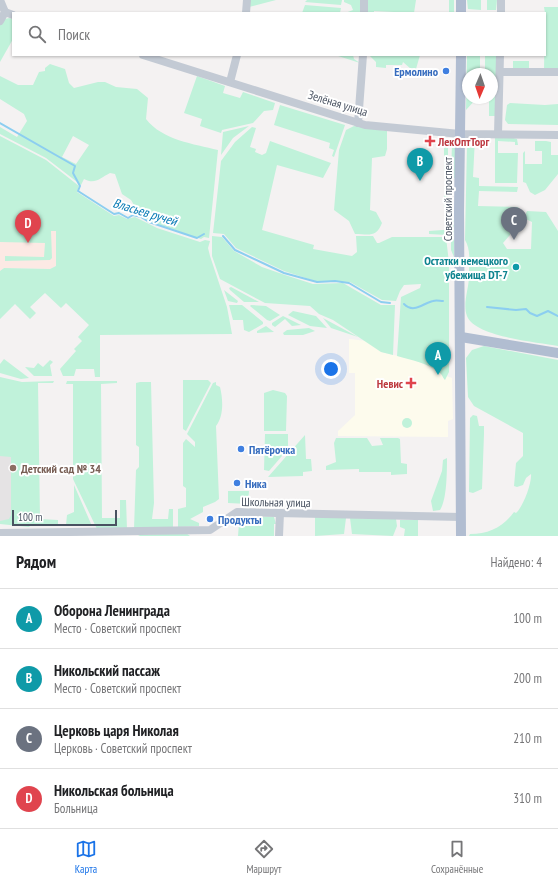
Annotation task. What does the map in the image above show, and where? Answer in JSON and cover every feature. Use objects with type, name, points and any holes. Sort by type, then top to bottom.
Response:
[{"type":"main road","points":[[461,0],[461,12]]},
{"type":"main road","name":"Советский проспект","points":[[461,56],[461,536]]},
{"type":"main road","points":[[461,337],[558,353]]},
{"type":"street","points":[[0,0],[9,13],[0,21]]},
{"type":"street","points":[[246,12],[247,0]]},
{"type":"street","points":[[364,0],[364,12]]},
{"type":"street","points":[[501,0],[501,12]]},
{"type":"street","name":"Зелёная улица","points":[[146,56],[358,123],[460,134],[558,135]]},
{"type":"street","points":[[230,82],[238,56]]},
{"type":"street","points":[[358,123],[363,56]]},
{"type":"street","points":[[498,134],[500,56]]},
{"type":"street","points":[[500,72],[558,72]]},
{"type":"street","name":"Школьная улица","points":[[0,533],[210,530],[237,512],[461,517]]},
{"type":"street","points":[[279,536],[280,513]]},
{"type":"shaded area","points":[[0,230],[56,231],[56,266],[50,269],[4,268],[0,271]]},
{"type":"shaded area","points":[[349,339],[367,341],[381,352],[415,360],[436,370],[441,373],[445,380],[446,376],[452,378],[453,419],[448,421],[448,437],[338,436],[338,431],[355,415],[355,373],[349,373]]},
{"type":"shaded area","name":"Детский сад № 34","points":[[0,412],[27,412],[26,523],[0,523]]},
{"type":"green space","points":[[249,0],[276,0],[249,7]]},
{"type":"green space","points":[[307,0],[342,0],[341,5],[305,2]]},
{"type":"green space","points":[[344,0],[362,0],[361,12],[348,12],[353,10],[351,5],[344,2]]},
{"type":"green space","points":[[368,0],[416,0],[414,12],[368,12]]},
{"type":"green space","points":[[449,0],[454,0],[454,12],[449,12]]},
{"type":"green space","points":[[467,0],[481,0],[481,10],[468,9]]},
{"type":"green space","points":[[487,0],[497,0],[496,10],[487,10]]},
{"type":"green space","points":[[305,5],[341,8],[340,12],[302,12]]},
{"type":"green space","points":[[544,7],[558,7],[558,70],[544,70],[544,56],[546,56]]},
{"type":"green space","points":[[5,19],[12,19],[12,41],[0,62],[0,25]]},
{"type":"green space","points":[[338,56],[353,56],[354,59],[360,63]]},
{"type":"green space","points":[[370,56],[420,56],[416,69],[411,69],[403,62],[402,65],[386,65],[386,68],[376,67],[376,62]]},
{"type":"green space","points":[[467,56],[480,56],[480,68],[467,68]]},
{"type":"green space","points":[[485,56],[496,56],[496,68],[485,68]]},
{"type":"green space","points":[[513,61],[529,61],[529,68],[513,68]]},
{"type":"green space","points":[[50,64],[65,69],[69,83],[74,88],[98,82],[105,82],[116,87],[137,89],[148,98],[146,119],[153,126],[161,132],[179,140],[218,150],[209,238],[204,237],[201,239],[149,221],[137,210],[131,200],[122,194],[115,174],[110,173],[94,181],[84,179],[81,185],[46,158],[0,134],[0,127],[17,137],[27,121],[24,114],[0,99],[0,76],[18,85],[33,85],[39,72],[45,71],[45,68]],"holes":[[[73,136],[89,145],[76,164],[62,157]]]},
{"type":"green space","points":[[197,76],[225,86],[223,93],[240,98],[243,92],[275,103],[273,110],[264,111],[253,123],[222,130],[221,133],[200,126],[202,119],[184,113]]},
{"type":"green space","points":[[510,103],[545,105],[558,104],[558,125],[508,124],[505,120],[507,105]]},
{"type":"green space","points":[[466,104],[472,104],[466,110]]},
{"type":"green space","points":[[489,104],[495,104],[495,116],[489,116]]},
{"type":"green space","points":[[280,105],[345,125],[334,157],[332,156],[334,150],[329,148],[330,143],[274,125]]},
{"type":"green space","points":[[249,126],[233,138],[221,155],[223,132]]},
{"type":"green space","points":[[354,126],[387,131],[387,149],[385,156],[372,158],[370,210],[376,212],[382,223],[380,228],[372,234],[355,234],[349,221],[334,210],[339,150],[346,130]]},
{"type":"green space","points":[[252,127],[256,128],[250,147],[256,149],[255,152],[262,155],[266,153],[270,141],[331,163],[323,178],[277,165],[262,230],[314,245],[313,249],[352,256],[357,252],[356,236],[373,236],[377,243],[392,237],[446,237],[449,263],[449,372],[445,380],[440,373],[430,367],[419,362],[397,356],[401,297],[420,288],[421,284],[404,285],[396,301],[382,300],[350,282],[315,281],[284,271],[236,248],[224,234],[213,233],[221,161],[235,142]]},
{"type":"green space","points":[[0,136],[46,160],[79,186],[77,192],[114,216],[119,215],[127,219],[135,217],[157,228],[200,242],[205,240],[210,241],[208,248],[227,307],[232,334],[100,335],[100,377],[95,377],[94,369],[76,369],[74,376],[63,376],[60,369],[76,351],[74,349],[82,341],[78,337],[89,325],[66,303],[61,308],[45,293],[30,307],[36,313],[30,319],[15,304],[0,319],[0,271],[4,268],[50,269],[56,266],[56,231],[51,231],[52,258],[50,260],[5,261],[5,256],[44,257],[45,243],[0,242]]},
{"type":"green space","points":[[495,137],[510,137],[517,139],[518,145],[515,145],[515,142],[498,141],[498,153],[518,153],[517,183],[495,183]]},
{"type":"green space","points":[[472,138],[475,138],[473,177],[479,178],[479,186],[518,187],[517,192],[479,191],[478,206],[518,207],[522,216],[520,228],[511,227],[510,235],[503,243],[507,249],[531,249],[532,222],[524,218],[527,211],[546,212],[558,231],[558,346],[494,334],[472,323],[467,316],[465,306],[469,278],[469,252],[465,240],[467,144]]},
{"type":"green space","points":[[535,141],[551,142],[551,155],[558,155],[558,174],[545,190],[535,195],[530,192],[526,183],[523,182],[523,153],[525,151],[525,164],[542,164],[542,151],[535,151]]},
{"type":"green space","points":[[452,143],[455,143],[455,178],[451,178]]},
{"type":"green space","points":[[448,144],[448,178],[444,178],[444,146]]},
{"type":"green space","points":[[444,187],[448,187],[448,210],[444,210]]},
{"type":"green space","points":[[451,219],[454,219],[454,257],[451,250]]},
{"type":"green space","points":[[447,230],[447,235],[429,234],[429,231]]},
{"type":"green space","points":[[212,236],[222,237],[234,251],[262,267],[313,284],[343,283],[381,305],[395,305],[393,355],[381,352],[333,320],[319,314],[310,306],[265,303],[220,279],[212,256]]},
{"type":"green space","points":[[231,287],[259,302],[244,302],[230,290],[229,288]]},
{"type":"green space","points":[[224,290],[238,301],[237,303],[228,301]]},
{"type":"green space","points":[[229,305],[242,305],[263,322],[263,324],[249,332],[244,330],[243,320],[233,320]]},
{"type":"green space","points":[[250,306],[266,306],[280,315],[270,321],[267,320]]},
{"type":"green space","points":[[293,311],[316,316],[327,328],[310,326],[288,315]]},
{"type":"green space","points":[[283,316],[301,325],[292,326],[285,319],[275,327],[272,325],[272,323]]},
{"type":"green space","points":[[323,318],[358,337],[331,328]]},
{"type":"green space","points":[[266,326],[274,332],[257,333],[257,331]]},
{"type":"green space","points":[[309,328],[315,331],[303,335],[284,335],[283,333],[287,330]]},
{"type":"green space","points":[[484,346],[558,360],[558,536],[469,536],[470,534],[483,533],[495,529],[505,522],[514,512],[516,513],[519,510],[529,489],[531,478],[531,474],[526,478],[523,485],[517,487],[514,486],[516,463],[523,456],[523,433],[474,406],[468,397],[466,358],[472,350]]},
{"type":"green space","points":[[4,359],[29,378],[21,379],[0,373],[0,364]]},
{"type":"green space","points":[[50,360],[53,362],[50,365],[52,376],[34,376],[25,367],[34,368],[38,363],[43,367]]},
{"type":"green space","points":[[0,377],[22,382],[54,381],[53,383],[38,383],[40,519],[58,520],[58,524],[31,525],[29,527],[0,524],[0,521],[9,519],[11,515],[11,457],[0,456]]},
{"type":"green space","points":[[183,380],[208,380],[211,383],[186,431],[183,429]]},
{"type":"green space","points":[[67,381],[117,381],[117,383],[101,384],[102,518],[120,518],[120,500],[126,500],[127,529],[97,529],[73,479],[73,384],[66,384]]},
{"type":"green space","points":[[151,382],[154,503],[152,519],[168,519],[169,509],[173,509],[173,529],[134,529],[136,470],[139,467],[139,447],[136,445],[136,383]]},
{"type":"green space","points":[[216,382],[216,385],[220,387],[222,397],[222,412],[216,426],[219,499],[203,507],[203,512],[190,519],[199,523],[199,526],[178,527],[178,509],[186,507],[186,488],[183,486],[183,443],[186,439],[195,447],[195,442],[187,434],[213,383]]},
{"type":"green space","points":[[273,390],[285,393],[287,396],[286,431],[264,431],[264,393]]},
{"type":"green space","points":[[473,415],[477,416],[479,426],[484,426],[484,434],[482,489],[473,493],[469,492],[470,418]]},
{"type":"green space","points":[[405,418],[409,418],[412,423],[409,428],[405,428],[402,425],[402,421]]},
{"type":"green space","points":[[265,434],[288,434],[288,449],[269,471],[264,470]]},
{"type":"green space","points":[[305,435],[306,459],[311,459],[312,471],[303,472],[303,476],[268,477]]},
{"type":"green space","points":[[336,438],[367,438],[372,446],[383,445],[380,438],[400,439],[401,463],[407,464],[407,474],[391,475],[391,472],[359,472],[359,469],[326,470],[326,466],[336,462],[334,443]]},
{"type":"green space","points":[[447,458],[444,499],[440,510],[433,511],[431,501],[442,471],[443,460]]},
{"type":"green space","points":[[74,485],[92,526],[66,525],[67,515],[74,512]]},
{"type":"green space","points":[[228,491],[249,491],[248,504],[228,503]]},
{"type":"green space","points":[[242,516],[274,517],[276,524],[274,524],[274,536],[238,536],[239,523]]},
{"type":"green space","points":[[315,517],[346,518],[344,534],[315,536]]},
{"type":"green space","points":[[350,518],[396,519],[397,526],[393,536],[352,534]]},
{"type":"green space","points":[[400,520],[418,520],[418,536],[404,536],[405,529],[400,527]]},
{"type":"green space","points":[[186,533],[190,536],[138,536],[140,535]]},
{"type":"waterway","name":"Власьев ручей","points":[[0,123],[75,166],[73,173],[80,186],[78,191],[114,214],[119,213],[128,218],[133,215],[141,217],[149,222],[197,238],[204,234]]},
{"type":"waterway","name":"Власьев ручей","points":[[223,236],[235,250],[284,273],[317,282],[335,281],[349,283],[381,302],[390,303]]},
{"type":"waterway","name":"Власьев ручей","points":[[404,304],[408,307],[415,308],[429,302],[443,301]]},
{"type":"waterway","name":"Власьев ручей","points":[[487,307],[516,310],[526,309],[530,313],[537,316],[548,311],[558,316]]},
{"type":"place","name":"Ермолино","points":[[446,71]]},
{"type":"place","name":"ЛекОптТорг","points":[[430,141]]},
{"type":"place","name":"Никольский пассаж","points":[[420,181]]},
{"type":"place","name":"Церковь царя Николая","points":[[514,240]]},
{"type":"place","name":"Никольская больница","points":[[28,243]]},
{"type":"place","name":"Остатки немецкого убежища DT-7","points":[[516,267]]},
{"type":"place","name":"Оборона Ленинграда","points":[[438,375]]},
{"type":"place","name":"Невис","points":[[411,383]]},
{"type":"place","name":"Пятёрочка","points":[[241,449]]},
{"type":"place","name":"Детский сад № 34","points":[[13,468]]},
{"type":"place","name":"Ника","points":[[237,483]]},
{"type":"place","name":"Продукты","points":[[210,519]]}]
